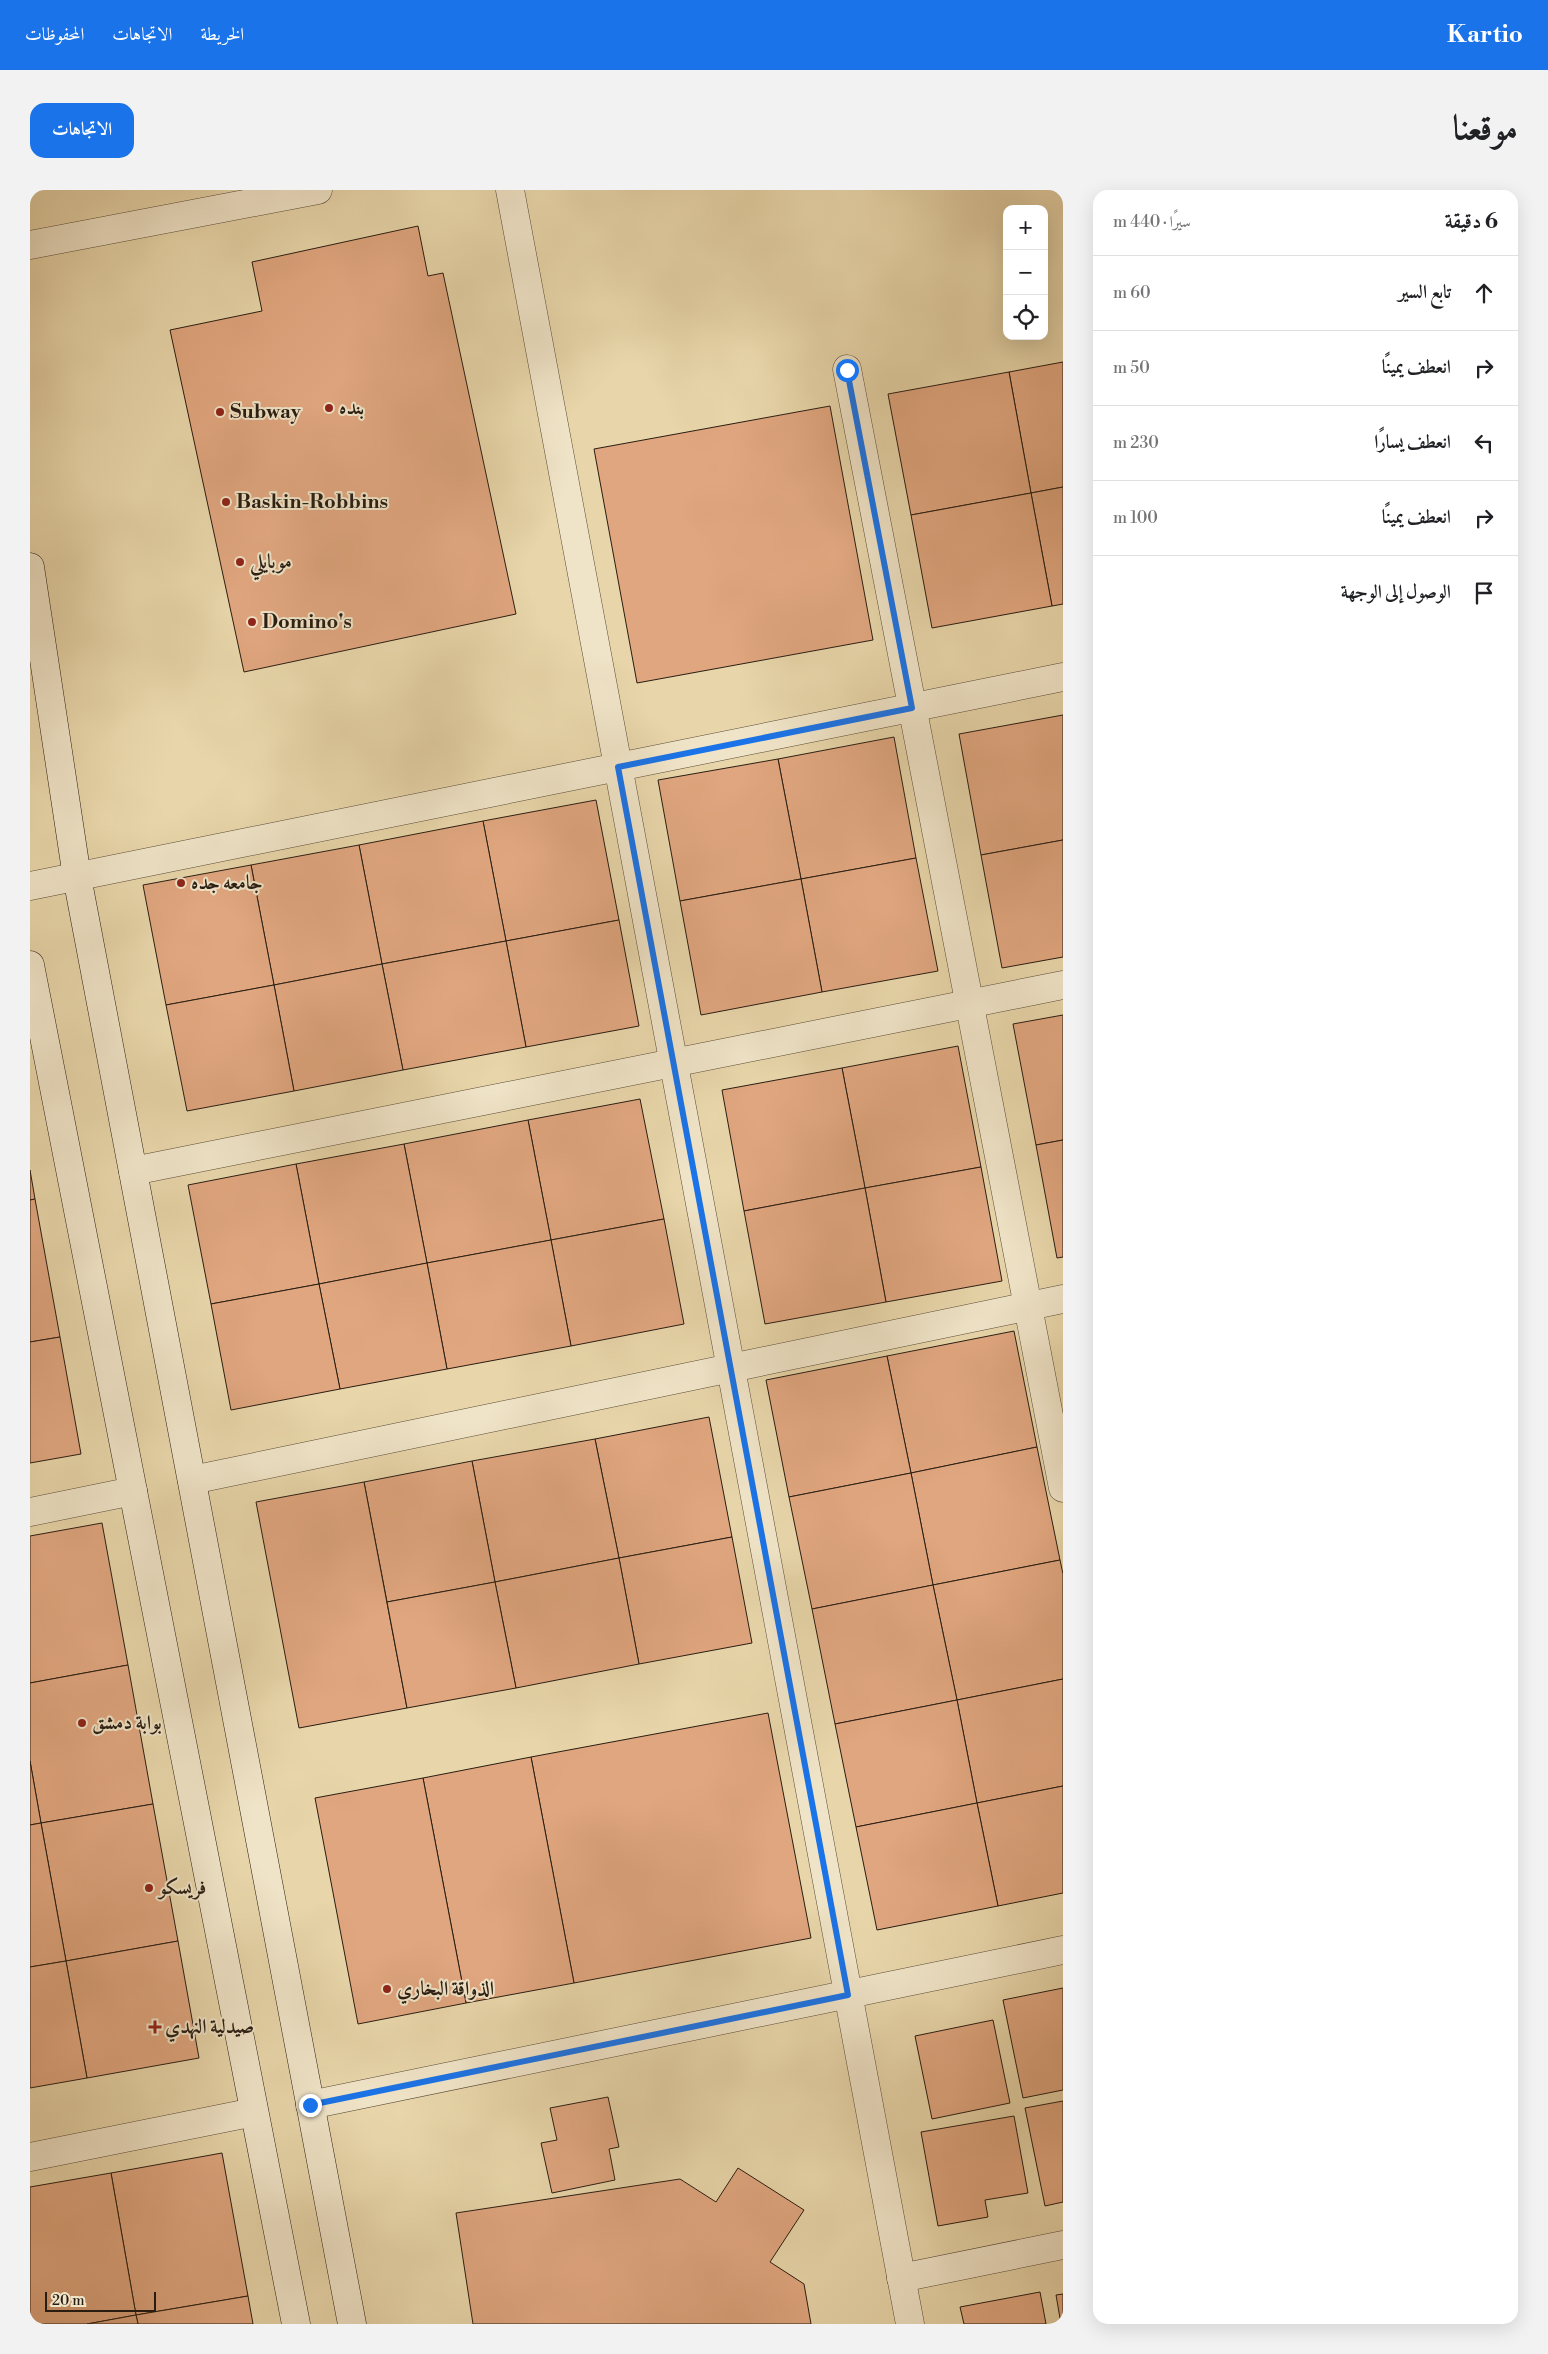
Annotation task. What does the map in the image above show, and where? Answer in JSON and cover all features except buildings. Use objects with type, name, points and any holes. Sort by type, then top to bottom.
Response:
[{"type":"street","points":[[30,245],[318,190]]},
{"type":"street","points":[[510,190],[910,2324]]},
{"type":"street","points":[[847,370],[1063,1488]]},
{"type":"street","points":[[30,567],[77,877],[352,2324]]},
{"type":"street","points":[[30,886],[1063,677]]},
{"type":"street","points":[[30,965],[296,2324]]},
{"type":"street","points":[[133,1171],[1063,985]]},
{"type":"street","points":[[192,1480],[1063,1299]]},
{"type":"street","points":[[30,1512],[133,1491]]},
{"type":"street","points":[[310,2105],[1063,1950]]},
{"type":"street","points":[[30,2157],[254,2112]]},
{"type":"street","points":[[901,2278],[1063,2245]]},
{"type":"place","name":"بنده","points":[[329,408]]},
{"type":"place","name":"Subway","points":[[220,412]]},
{"type":"place","name":"Baskin-Robbins","points":[[226,502]]},
{"type":"place","name":"موبايلي","points":[[240,562]]},
{"type":"place","name":"Domino's","points":[[252,622]]},
{"type":"place","name":"جامعه جده","points":[[181,883]]},
{"type":"place","name":"بوابة دمشق","points":[[82,1723]]},
{"type":"place","name":"فريسكو","points":[[149,1888]]},
{"type":"place","name":"الذواقة البخاري","points":[[387,1989]]},
{"type":"place","name":"صيدلية النهدي","points":[[155,2027]]},
{"type":"route","points":[[310,2105],[848,1995],[618,767],[912,708],[847,370]]}]
